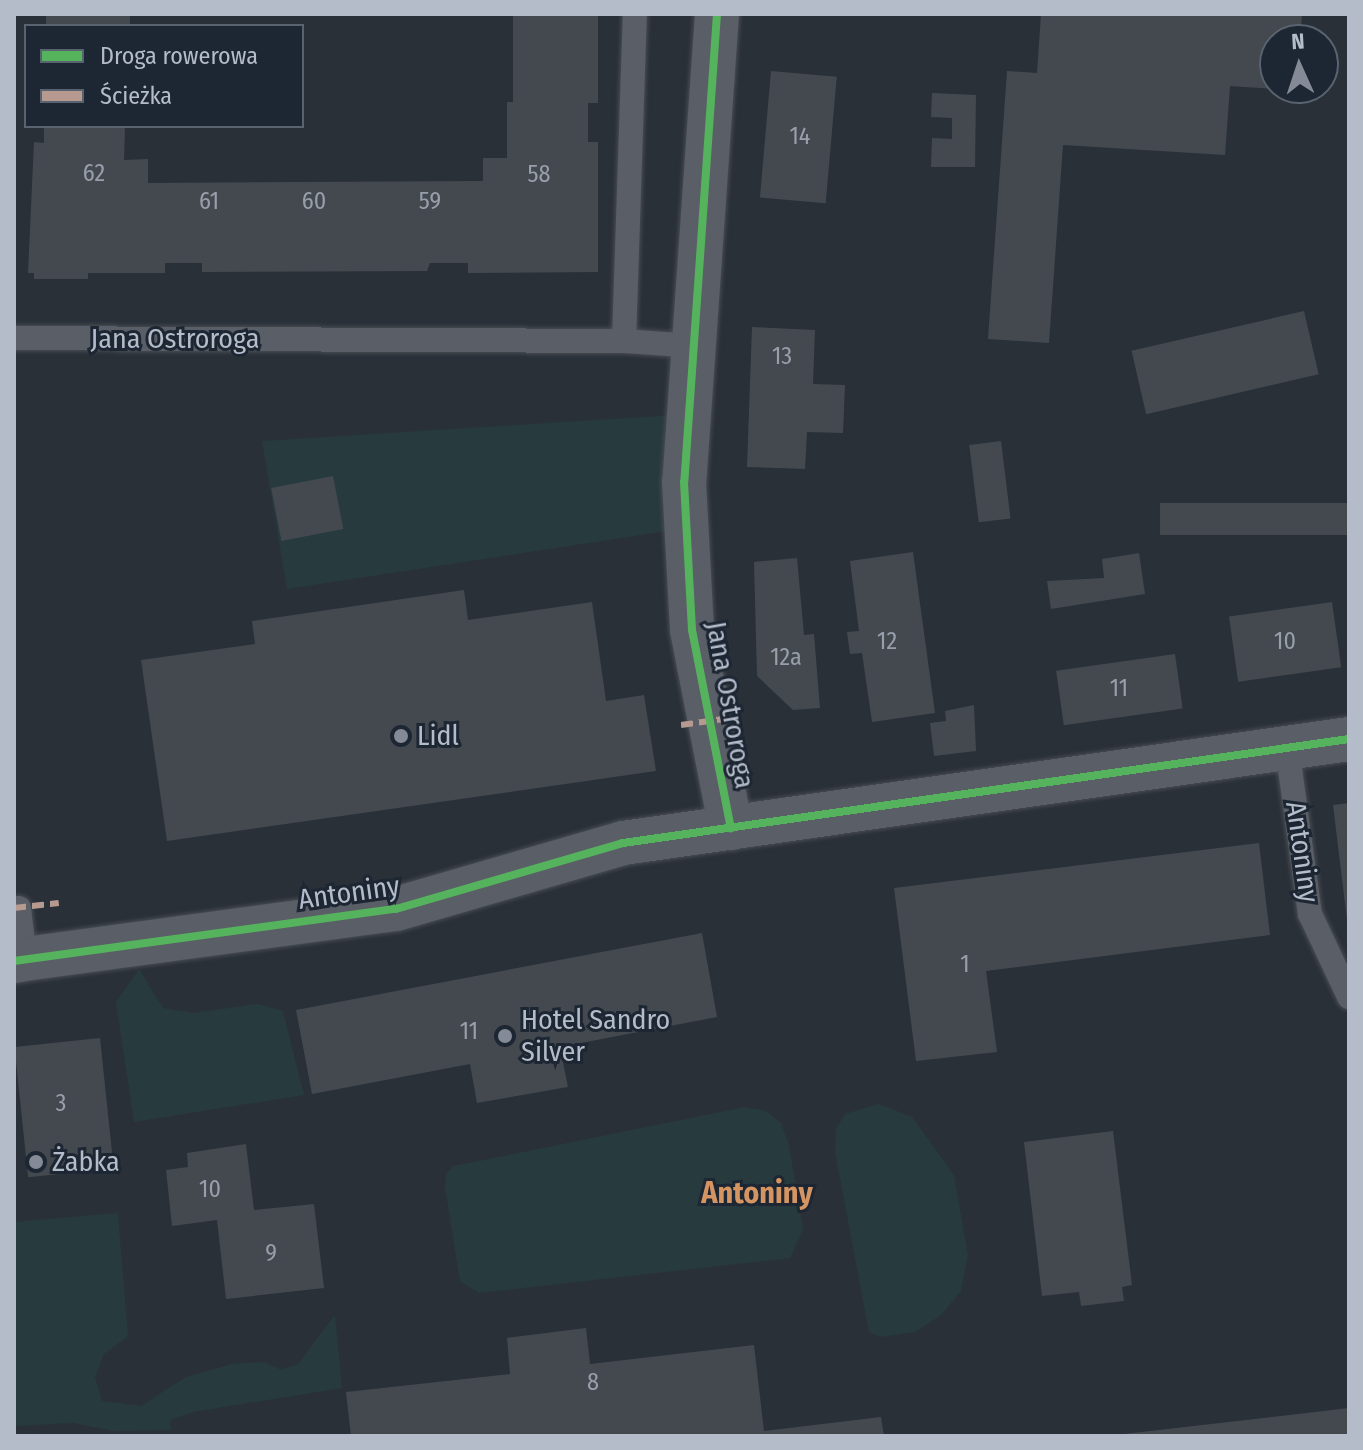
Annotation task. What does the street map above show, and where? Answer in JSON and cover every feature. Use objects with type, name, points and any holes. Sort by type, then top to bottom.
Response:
[{"type":"street","name":"Jana Ostroroga","points":[[717,14],[684,482],[692,630],[731,828],[1349,739]]},
{"type":"street","name":"Antoniny","points":[[19,960],[396,909],[592,850],[731,828]]},
{"type":"lane","points":[[624,341],[635,14]]},
{"type":"lane","name":"Jana Ostroroga","points":[[14,338],[624,341],[694,346]]},
{"type":"lane","name":"Antoniny","points":[[1287,747],[1310,914],[1349,997]]},
{"type":"lane","points":[[19,908],[19,960]]},
{"type":"green space","points":[[689,414],[687,528],[287,589],[262,441]]},
{"type":"green space","points":[[139,969],[163,1008],[193,1013],[258,1004],[283,1011],[304,1095],[134,1122],[116,1002]]},
{"type":"green space","points":[[879,1104],[912,1117],[954,1175],[968,1255],[961,1291],[941,1315],[915,1332],[881,1337],[869,1332],[835,1152],[836,1129],[845,1114]]},
{"type":"green space","points":[[745,1107],[766,1111],[781,1123],[789,1145],[803,1230],[790,1258],[479,1293],[460,1281],[445,1187],[446,1174],[454,1166]]},
{"type":"green space","points":[[118,1213],[128,1336],[104,1354],[95,1377],[102,1401],[141,1406],[186,1377],[232,1364],[264,1362],[281,1370],[298,1364],[335,1315],[342,1388],[193,1412],[170,1420],[171,1430],[114,1431],[73,1423],[14,1426],[14,1222]]},
{"type":"building","points":[[46,14],[130,14],[130,24],[46,24]]},
{"type":"building","points":[[513,14],[598,14],[598,103],[588,103],[588,142],[598,142],[598,272],[468,273],[468,263],[430,263],[427,271],[202,272],[202,263],[165,263],[165,273],[88,273],[88,279],[34,279],[34,273],[28,273],[34,142],[44,143],[44,128],[125,128],[124,160],[148,159],[148,183],[483,181],[483,158],[507,158],[507,102],[513,102]]},
{"type":"building","points":[[1041,14],[1302,14],[1301,24],[1259,24],[1259,88],[1230,86],[1225,155],[1063,145],[1049,343],[988,339],[1007,71],[1037,73]]},
{"type":"building","points":[[771,71],[837,77],[826,203],[760,198]]},
{"type":"building","points":[[932,93],[976,95],[975,167],[931,167],[932,138],[952,139],[952,118],[931,117]]},
{"type":"building","points":[[1304,311],[1319,374],[1146,414],[1132,351]]},
{"type":"building","points":[[752,327],[815,330],[813,384],[845,385],[843,433],[807,432],[805,469],[747,467]]},
{"type":"building","points":[[1001,441],[1011,518],[979,522],[969,445]]},
{"type":"building","points":[[333,476],[343,529],[281,541],[271,488]]},
{"type":"building","points":[[1160,503],[1349,503],[1349,535],[1160,535]]},
{"type":"building","points":[[913,552],[935,713],[872,722],[862,653],[850,654],[847,632],[859,631],[850,561]]},
{"type":"building","points":[[1139,553],[1145,594],[1051,609],[1047,581],[1104,578],[1102,559]]},
{"type":"building","points":[[797,558],[804,635],[814,634],[820,708],[793,710],[757,676],[754,562]]},
{"type":"building","name":"Lidl","points":[[464,590],[468,620],[592,602],[606,701],[644,695],[656,771],[167,841],[141,660],[255,644],[252,621]]},
{"type":"building","points":[[1332,602],[1341,667],[1238,682],[1229,616]]},
{"type":"building","points":[[1175,654],[1183,708],[1064,725],[1056,671]]},
{"type":"building","points":[[974,705],[976,751],[934,756],[930,723],[946,721],[945,711]]},
{"type":"building","points":[[1349,803],[1349,920],[1347,920],[1333,805]]},
{"type":"building","points":[[1259,843],[1270,935],[986,971],[997,1052],[916,1061],[894,888]]},
{"type":"building","points":[[702,933],[717,1017],[560,1047],[568,1087],[477,1103],[470,1064],[312,1094],[296,1010]]},
{"type":"building","points":[[100,1038],[114,1168],[28,1177],[14,1047]]},
{"type":"building","points":[[1113,1131],[1132,1285],[1122,1287],[1124,1301],[1081,1306],[1079,1292],[1042,1296],[1024,1142]]},
{"type":"building","points":[[246,1144],[254,1210],[314,1204],[324,1288],[226,1299],[217,1220],[172,1226],[166,1170],[188,1167],[187,1153]]},
{"type":"building","points":[[586,1328],[590,1364],[754,1345],[764,1431],[881,1417],[884,1436],[351,1436],[346,1392],[510,1374],[507,1338]]},
{"type":"building","points":[[1349,1408],[1349,1436],[1124,1436],[1124,1434]]},
{"type":"marked path","points":[[681,725],[731,718]]},
{"type":"marked path","points":[[14,908],[59,903]]},
{"type":"cycle path","points":[[717,14],[684,482],[692,630],[731,828]]},
{"type":"cycle path","points":[[14,961],[396,909],[623,843],[1349,739]]},
{"type":"place","name":"Lidl","points":[[401,736]]},
{"type":"place","name":"Hotel Sandro Silver","points":[[505,1036]]},
{"type":"place","name":"Żabka","points":[[36,1162]]},
{"type":"district","name":"Antoniny","points":[[757,1193]]}]
